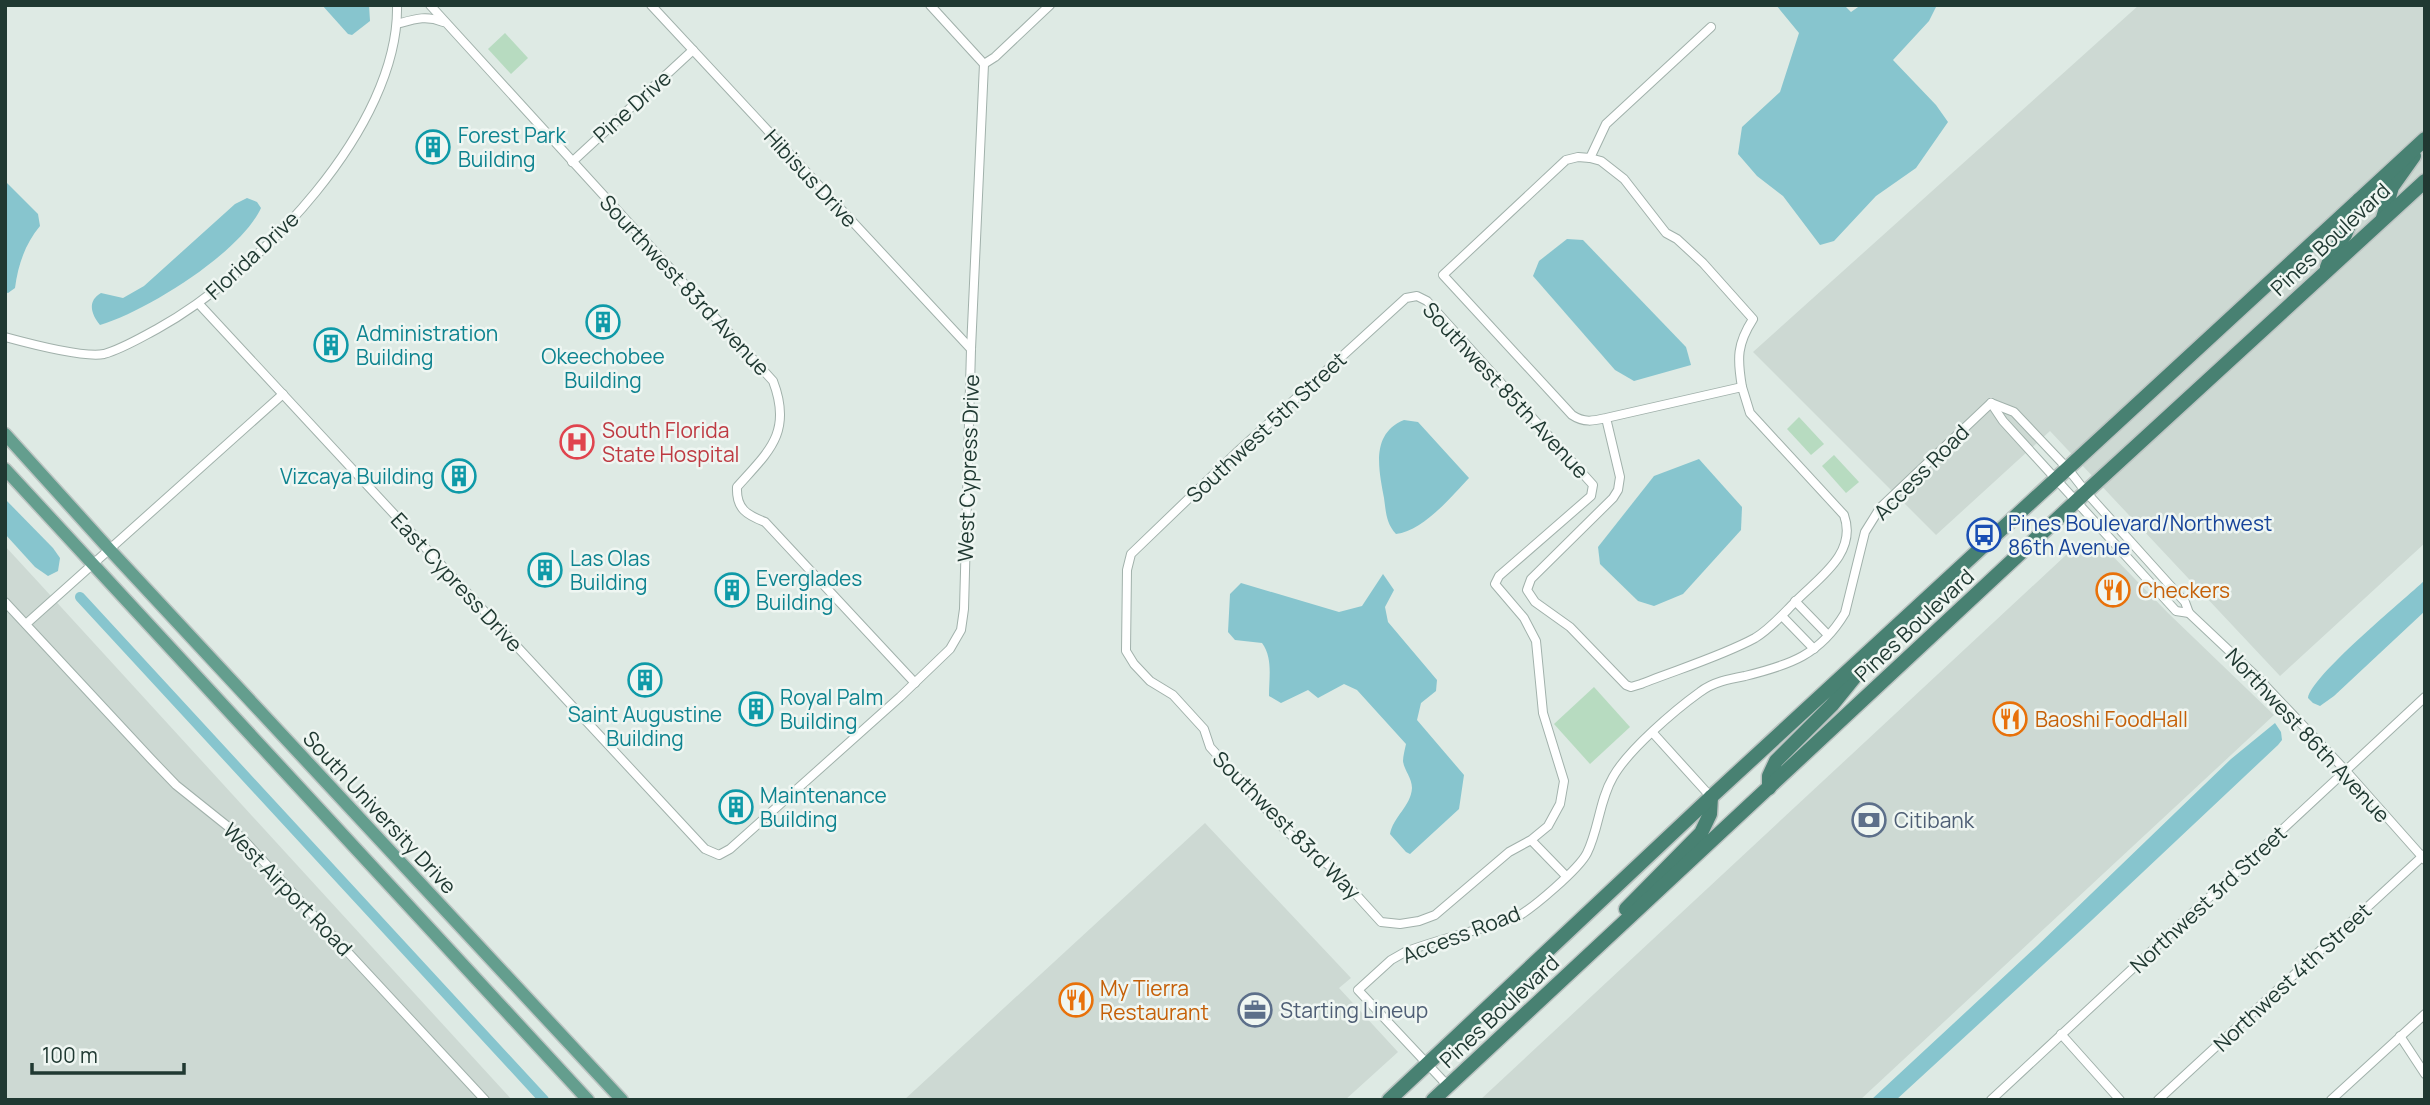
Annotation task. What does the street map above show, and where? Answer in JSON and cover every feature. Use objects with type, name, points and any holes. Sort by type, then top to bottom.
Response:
[{"type":"highway","name":"Pines Boulevard","points":[[1390,1100],[1711,797],[2421,142]]},
{"type":"highway","points":[[2383,220],[2392,187],[2413,159],[2421,142]]},
{"type":"highway","name":"Pines Boulevard","points":[[1433,1100],[2425,181]]},
{"type":"highway","points":[[2323,275],[2333,252],[2345,235],[2360,197]]},
{"type":"highway","points":[[1769,788],[1769,776],[1776,761],[1832,705],[1864,667],[1872,649]]},
{"type":"highway","points":[[1609,937],[1614,922],[1701,833],[1710,814],[1711,797]]},
{"type":"main road","name":"South University Drive","points":[[5,433],[110,550],[622,1100]]},
{"type":"main road","name":"South University Drive","points":[[5,469],[587,1100]]},
{"type":"street","name":"Florida Drive","points":[[5,337],[72,351],[102,354],[115,350],[199,304],[254,259],[286,228],[324,182],[356,134],[389,61],[397,24],[397,5]]},
{"type":"street","name":"Sourthwest 83rd Avenue","points":[[429,5],[773,382],[780,407],[775,440],[762,461],[737,487],[740,508],[751,518],[765,523],[915,683]]},
{"type":"street","name":"Hibisus Drive","points":[[651,5],[971,349]]},
{"type":"street","points":[[930,5],[984,64],[995,57],[1050,5]]},
{"type":"street","points":[[397,24],[422,17],[431,17],[445,23]]},
{"type":"street","points":[[1591,158],[1606,124],[1711,27]]},
{"type":"street","name":"Pine Drive","points":[[572,162],[693,50]]},
{"type":"street","name":"West Cypress Drive","points":[[719,855],[730,849],[915,683],[956,640],[961,630],[964,609],[971,349],[984,64]]},
{"type":"street","points":[[1742,387],[1590,422],[1580,420],[1443,275],[1566,160],[1591,158],[1624,179],[1666,233],[1703,263],[1753,319],[1746,331],[1738,360],[1750,413],[1844,515],[1847,523],[1842,550],[1831,569],[1783,615],[1814,649]]},
{"type":"street","name":"Southwest 85th Avenue","points":[[1417,296],[1427,301],[1593,485],[1591,496],[1499,576],[1495,584],[1524,618],[1536,641],[1543,713],[1564,780],[1560,804],[1548,826],[1531,840]]},
{"type":"street","name":"Southwest 5th Street","points":[[1127,570],[1131,554],[1227,462],[1406,298],[1417,296]]},
{"type":"street","name":"East Cypress Drive","points":[[199,304],[705,849],[719,855]]},
{"type":"street","points":[[26,625],[283,394]]},
{"type":"street","points":[[1991,403],[2014,412],[2068,469]]},
{"type":"street","points":[[1991,403],[2003,421],[2056,480]]},
{"type":"street","name":"Access Road","points":[[1428,1065],[1358,990],[1391,960],[1405,952],[1516,917],[1540,901],[1587,854],[1604,793],[1615,774],[1653,733],[1703,690],[1720,682],[1783,666],[1801,659],[1814,649],[1845,613],[1865,532],[1880,508],[1991,403]]},
{"type":"street","name":"Southwest 85th Avenue","points":[[1606,418],[1620,477],[1618,490],[1531,579],[1527,590],[1535,602],[1570,627],[1622,681],[1632,687],[1746,642],[1764,632],[1783,615]]},
{"type":"street","name":"Northwest 86th Avenue","points":[[2068,469],[2082,496],[2176,611],[2189,613],[2256,676],[2424,857]]},
{"type":"street","name":"Northwest 86th Avenue","points":[[2056,480],[2082,496]]},
{"type":"street","name":"Southwest 83rd Way","points":[[1127,570],[1126,651],[1133,664],[1150,681],[1173,695],[1205,729],[1210,747],[1286,831],[1332,868],[1381,922],[1400,924],[1435,915],[1509,852],[1531,840]]},
{"type":"street","points":[[1796,601],[1828,635]]},
{"type":"street","name":"West Airport Road","points":[[5,602],[150,760],[176,785],[241,837],[485,1100]]},
{"type":"street","name":"Northwest 3rd Street","points":[[1991,1100],[2425,697]]},
{"type":"street","points":[[1653,733],[1711,797]]},
{"type":"street","points":[[1531,840],[1566,876]]},
{"type":"street","name":"Northwest 4th Street","points":[[2158,1100],[2424,857]]},
{"type":"street","points":[[2331,1100],[2425,1013]]},
{"type":"street","points":[[2062,1034],[2120,1100]]},
{"type":"street","points":[[2400,1036],[2425,1074]]},
{"type":"street","points":[[1428,1065],[1448,1086]]},
{"type":"shaded area","points":[[2139,5],[2425,5],[2425,543],[2280,676],[2050,431],[1936,535],[1753,352]]},
{"type":"shaded area","points":[[2080,542],[2100,543],[2274,715],[1860,1100],[1480,1100]]},
{"type":"shaded area","points":[[5,546],[40,584],[512,1100],[5,1100]]},
{"type":"shaded area","points":[[1205,823],[1351,978],[1339,988],[1398,1052],[1345,1100],[904,1100]]},
{"type":"green space","points":[[505,33],[528,58],[511,74],[488,49]]},
{"type":"green space","points":[[1799,417],[1824,444],[1811,455],[1787,429]]},
{"type":"green space","points":[[1834,455],[1859,482],[1846,493],[1822,466]]},
{"type":"green space","points":[[1594,687],[1630,727],[1590,764],[1554,724]]},
{"type":"water","points":[[322,5],[369,5],[370,21],[352,35],[348,34]]},
{"type":"water","points":[[1776,5],[1844,5],[1851,12],[1861,5],[1937,5],[1929,21],[1893,60],[1936,105],[1948,122],[1916,168],[1876,196],[1834,241],[1820,245],[1783,196],[1757,176],[1738,154],[1742,127],[1780,92],[1799,33]]},
{"type":"water","points":[[5,181],[38,214],[40,226],[23,255],[15,288],[8,293],[5,292]]},
{"type":"water","points":[[247,198],[257,202],[261,208],[234,243],[166,294],[120,318],[100,325],[92,308],[97,296],[101,293],[123,298],[144,286],[235,204]]},
{"type":"water","points":[[1567,239],[1583,240],[1686,347],[1691,365],[1634,381],[1615,370],[1533,276],[1539,261]]},
{"type":"water","points":[[1404,420],[1418,422],[1469,478],[1426,520],[1406,532],[1396,534],[1386,513],[1379,454],[1386,434]]},
{"type":"water","points":[[1699,459],[1742,507],[1741,530],[1683,594],[1654,606],[1638,601],[1600,564],[1598,547],[1654,476]]},
{"type":"water","points":[[5,499],[53,548],[60,558],[58,571],[48,576],[35,567],[5,534]]},
{"type":"water","points":[[1383,574],[1394,590],[1385,607],[1388,622],[1437,680],[1436,691],[1421,703],[1417,720],[1464,775],[1459,809],[1410,854],[1390,834],[1411,794],[1412,784],[1403,761],[1406,744],[1357,690],[1344,684],[1318,698],[1308,690],[1281,703],[1269,696],[1269,661],[1262,643],[1235,640],[1228,632],[1230,594],[1241,583],[1339,612],[1362,606]]},
{"type":"water","points":[[2425,580],[2425,611],[2334,696],[2320,706],[2313,703],[2308,698],[2325,673]]},
{"type":"water","points":[[2275,723],[2281,732],[2282,740],[2278,745],[2092,920],[1896,1100],[1871,1100],[2036,947],[2231,759]]},
{"type":"waterway","points":[[80,597],[544,1100]]},
{"type":"place","name":"Forest Park Building","points":[[433,147]]},
{"type":"place","name":"Okeechobee Building","points":[[603,322]]},
{"type":"place","name":"Administration Building","points":[[331,345]]},
{"type":"place","name":"South Florida State Hospital","points":[[577,442]]},
{"type":"place","name":"Vizcaya Building","points":[[459,476]]},
{"type":"place","name":"Pines Boulevard/Northwest 86th Avenue","points":[[1984,535]]},
{"type":"place","name":"Las Olas Building","points":[[545,570]]},
{"type":"place","name":"Everglades Building","points":[[732,590]]},
{"type":"place","name":"Checkers","points":[[2113,590]]},
{"type":"place","name":"Saint Augustine Building","points":[[645,680]]},
{"type":"place","name":"Royal Palm Building","points":[[756,709]]},
{"type":"place","name":"Baoshi FoodHall","points":[[2010,719]]},
{"type":"place","name":"Maintenance Building","points":[[736,807]]},
{"type":"place","name":"Citibank","points":[[1869,820]]},
{"type":"place","name":"My Tierra Restaurant","points":[[1076,1000]]},
{"type":"place","name":"Starting Lineup","points":[[1255,1010]]}]
